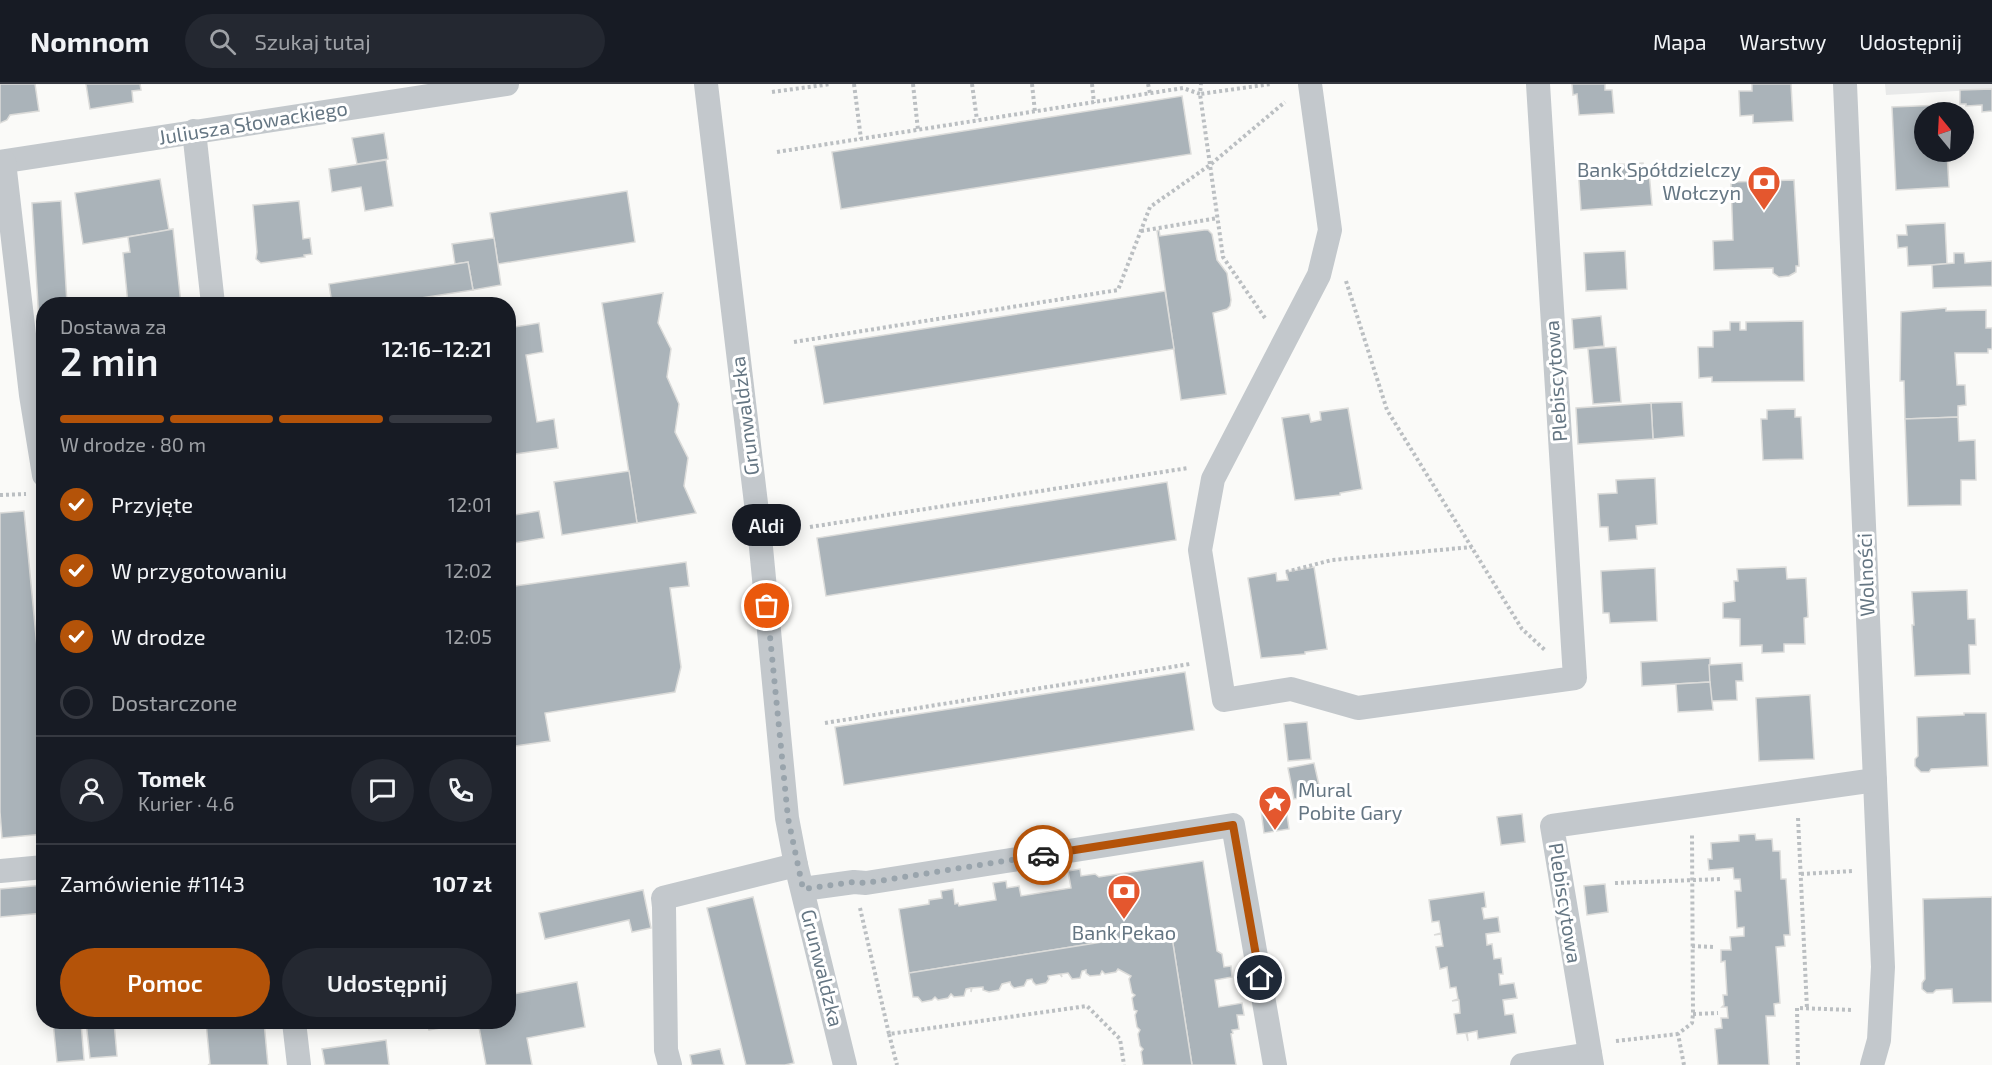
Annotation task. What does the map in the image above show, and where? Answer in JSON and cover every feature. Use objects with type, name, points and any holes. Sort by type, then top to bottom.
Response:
[{"type":"street","name":"Juliusza Słowackiego","points":[[2,162],[507,84]]},
{"type":"street","name":"Grunwaldzka","points":[[706,84],[760,537],[788,818],[796,865],[845,1065]]},
{"type":"street","name":"Plebiscytowa","points":[[1538,84],[1575,678]]},
{"type":"street","name":"Wolności","points":[[1845,84],[1883,967],[1879,1040],[1872,1065]]},
{"type":"street","points":[[1301,90],[1330,230],[1319,275],[1213,479],[1200,550],[1224,700],[1291,689],[1358,708],[1575,678]]},
{"type":"street","points":[[194,132],[212,297]]},
{"type":"street","points":[[2,162],[36,451]]},
{"type":"street","name":"Plebiscytowa","points":[[1590,1054],[1552,826],[1875,780]]},
{"type":"street","points":[[803,889],[854,882],[866,883],[1233,825],[1275,1065]]},
{"type":"street","points":[[670,1065],[666,1050],[663,898],[796,865]]},
{"type":"street","points":[[0,871],[36,868]]},
{"type":"street","points":[[295,1029],[299,1065]]},
{"type":"street","points":[[1522,1065],[1590,1054]]},
{"type":"path","points":[[772,92],[831,84]]},
{"type":"path","points":[[854,84],[861,139]]},
{"type":"path","points":[[913,84],[918,130]]},
{"type":"path","points":[[972,84],[977,120]]},
{"type":"path","points":[[1032,84],[1035,112]]},
{"type":"path","points":[[1092,84],[1094,103]]},
{"type":"path","points":[[1148,84],[1149,93]]},
{"type":"path","points":[[1201,84],[1200,94],[1223,256],[1269,324]]},
{"type":"path","points":[[777,152],[1184,88],[1200,94],[1271,84]]},
{"type":"path","points":[[794,342],[1118,290],[1150,207],[1210,165],[1301,90]]},
{"type":"path","points":[[1140,231],[1218,218]]},
{"type":"path","points":[[1344,275],[1387,410],[1522,629],[1575,678]]},
{"type":"path","points":[[810,527],[1199,467]]},
{"type":"path","points":[[0,495],[36,485]]},
{"type":"path","points":[[1286,572],[1332,560],[1472,547]]},
{"type":"path","points":[[825,723],[1201,662]]},
{"type":"path","points":[[1797,792],[1807,1009]]},
{"type":"path","points":[[1590,1054],[1678,1034],[1692,1023],[1693,806]]},
{"type":"path","points":[[1801,874],[1854,871]]},
{"type":"path","points":[[1615,884],[1722,879]]},
{"type":"path","points":[[854,882],[897,1065]]},
{"type":"path","points":[[1692,946],[1715,946]]},
{"type":"path","points":[[889,1034],[1087,1006],[1120,1039],[1124,1065]]},
{"type":"path","points":[[1798,1065],[1797,1008],[1855,1010]]},
{"type":"path","points":[[1693,1014],[1718,1013]]},
{"type":"path","points":[[1678,1034],[1684,1065]]},
{"type":"shaded area","points":[[1885,84],[1992,84],[1992,89],[1886,95]]},
{"type":"building","points":[[0,84],[35,84],[39,111],[10,115],[7,120],[0,123]]},
{"type":"building","points":[[86,84],[140,84],[141,90],[132,91],[133,102],[90,109]]},
{"type":"building","points":[[1572,84],[1605,84],[1605,90],[1612,90],[1614,113],[1579,115],[1577,94],[1573,95]]},
{"type":"building","points":[[1752,84],[1791,84],[1793,121],[1753,123],[1753,115],[1740,116],[1739,91],[1752,91]]},
{"type":"building","points":[[1992,89],[1992,111],[1982,112],[1982,105],[1974,106],[1974,102],[1960,102],[1960,90]]},
{"type":"building","points":[[1182,96],[1191,154],[841,209],[832,152]]},
{"type":"building","points":[[1914,106],[1914,162],[1948,162],[1949,187],[1896,190],[1892,107]]},
{"type":"building","points":[[384,133],[388,159],[357,164],[352,138]]},
{"type":"building","points":[[386,160],[393,206],[365,211],[361,187],[332,192],[329,169]]},
{"type":"building","points":[[1643,163],[1644,172],[1649,172],[1652,205],[1581,210],[1578,167]]},
{"type":"building","points":[[160,179],[169,230],[83,244],[75,193]]},
{"type":"building","name":"Bank Spółdzielczy Wołczyn","points":[[1794,180],[1799,266],[1796,266],[1796,272],[1789,276],[1779,277],[1773,273],[1773,268],[1714,270],[1713,241],[1733,240],[1731,182]]},
{"type":"building","points":[[627,191],[635,242],[498,264],[490,213]]},
{"type":"building","points":[[61,201],[67,297],[38,297],[32,203]]},
{"type":"building","points":[[299,201],[303,239],[310,238],[312,254],[261,263],[256,259],[253,205]]},
{"type":"building","points":[[1945,223],[1947,264],[1908,266],[1907,247],[1898,248],[1897,235],[1907,235],[1906,225]]},
{"type":"building","points":[[173,229],[180,297],[127,297],[123,253],[130,252],[128,237]]},
{"type":"building","points":[[1159,230],[1160,236],[1204,230],[1212,234],[1217,260],[1227,273],[1231,300],[1227,309],[1213,313],[1226,394],[1181,400],[1157,231]]},
{"type":"building","points":[[494,238],[501,285],[473,290],[468,262],[455,264],[452,244]]},
{"type":"building","points":[[1625,251],[1627,289],[1586,291],[1584,253]]},
{"type":"building","points":[[1954,253],[1964,253],[1965,263],[1992,261],[1992,286],[1933,288],[1932,265],[1954,263]]},
{"type":"building","points":[[468,262],[473,290],[428,297],[331,297],[329,284]]},
{"type":"building","points":[[1165,291],[1174,349],[824,404],[814,346]]},
{"type":"building","points":[[663,293],[658,323],[671,349],[667,377],[679,404],[675,432],[688,458],[684,486],[696,513],[637,523],[602,303]]},
{"type":"building","points":[[1946,308],[1946,311],[1986,310],[1986,328],[1992,328],[1992,349],[1988,349],[1988,353],[1955,353],[1957,385],[1965,385],[1966,405],[1958,406],[1958,417],[1905,419],[1904,381],[1900,381],[1901,312]]},
{"type":"building","points":[[1601,316],[1604,346],[1574,349],[1572,319]]},
{"type":"building","points":[[1803,321],[1804,381],[1712,382],[1712,377],[1699,378],[1698,347],[1713,347],[1713,331],[1730,330],[1730,322],[1740,322],[1740,330],[1746,330],[1746,322]]},
{"type":"building","points":[[539,323],[543,352],[526,355],[537,422],[554,419],[558,448],[516,454],[516,327]]},
{"type":"building","points":[[1616,347],[1621,402],[1593,404],[1588,349]]},
{"type":"building","points":[[1682,402],[1684,436],[1653,439],[1651,403]]},
{"type":"building","points":[[1651,403],[1653,439],[1578,444],[1576,408]]},
{"type":"building","points":[[1348,408],[1362,489],[1340,493],[1340,495],[1295,500],[1282,418],[1309,414],[1311,422],[1321,420],[1320,412]]},
{"type":"building","points":[[1795,409],[1795,417],[1801,417],[1803,459],[1763,460],[1761,419],[1767,419],[1767,410]]},
{"type":"building","points":[[1958,417],[1959,441],[1975,440],[1976,480],[1961,480],[1961,505],[1908,506],[1905,419]]},
{"type":"building","points":[[629,471],[637,523],[562,535],[554,482]]},
{"type":"building","points":[[1655,478],[1657,524],[1636,526],[1637,539],[1609,541],[1608,527],[1600,527],[1598,494],[1617,493],[1616,480]]},
{"type":"building","points":[[1167,482],[1176,540],[826,596],[817,538]]},
{"type":"building","points":[[24,511],[36,636],[36,835],[2,838],[0,812],[0,513]]},
{"type":"building","points":[[539,511],[544,538],[516,543],[516,515]]},
{"type":"building","points":[[686,562],[689,586],[670,588],[681,667],[675,692],[545,713],[550,741],[516,746],[516,586]]},
{"type":"building","points":[[1314,567],[1327,649],[1305,652],[1305,654],[1261,658],[1248,578],[1276,573],[1277,581],[1288,580],[1286,572]]},
{"type":"building","points":[[1786,567],[1787,579],[1806,578],[1808,617],[1804,618],[1805,644],[1784,644],[1784,652],[1762,653],[1762,645],[1740,646],[1740,619],[1723,618],[1723,603],[1735,601],[1734,581],[1738,581],[1737,569]]},
{"type":"building","points":[[1655,568],[1657,621],[1610,623],[1609,613],[1603,613],[1601,571]]},
{"type":"building","points":[[1967,590],[1968,619],[1975,619],[1976,645],[1969,645],[1970,674],[1915,676],[1912,592]]},
{"type":"building","points":[[1710,658],[1710,682],[1642,686],[1641,662]]},
{"type":"building","points":[[1742,663],[1743,681],[1736,681],[1737,700],[1711,701],[1709,665]]},
{"type":"building","points":[[1185,672],[1194,730],[844,785],[835,727]]},
{"type":"building","points":[[1710,682],[1713,710],[1678,712],[1676,684]]},
{"type":"building","points":[[1810,695],[1814,759],[1759,761],[1756,698]]},
{"type":"building","points":[[1964,713],[1986,713],[1988,766],[1931,769],[1929,772],[1921,772],[1915,766],[1915,759],[1918,756],[1917,717],[1964,715]]},
{"type":"building","points":[[1307,722],[1311,759],[1288,761],[1284,724]]},
{"type":"building","points":[[1314,763],[1321,794],[1294,799],[1288,768]]},
{"type":"building","points":[[1286,807],[1289,829],[1264,833],[1261,810]]},
{"type":"building","points":[[1522,814],[1525,842],[1501,845],[1497,817]]},
{"type":"building","points":[[1755,834],[1756,840],[1772,839],[1773,851],[1780,851],[1781,879],[1786,879],[1790,935],[1784,935],[1785,946],[1776,947],[1780,1003],[1774,1004],[1775,1016],[1766,1016],[1769,1065],[1718,1065],[1715,1029],[1722,1028],[1721,1018],[1728,1018],[1727,1007],[1722,1007],[1724,1005],[1723,995],[1727,995],[1725,961],[1721,962],[1721,950],[1731,950],[1730,937],[1744,936],[1744,927],[1737,928],[1735,891],[1741,891],[1740,879],[1734,879],[1733,868],[1709,870],[1708,859],[1712,859],[1711,843],[1739,841],[1739,835]]},
{"type":"building","points":[[1203,861],[1217,951],[1222,954],[1224,967],[1231,966],[1232,977],[1215,980],[1219,1007],[1242,1003],[1244,1015],[1237,1015],[1239,1029],[1232,1030],[1231,1034],[1236,1065],[1192,1065],[1171,931],[909,973],[899,909],[929,904],[929,900],[942,898],[941,891],[953,889],[955,904],[958,903],[959,906],[996,900],[993,883],[1006,881],[1007,888],[1019,886],[1021,896],[1071,888],[1068,871],[1080,869],[1081,876],[1095,874],[1099,877]]},
{"type":"building","points":[[1605,884],[1608,912],[1587,915],[1584,886]]},
{"type":"building","points":[[36,886],[36,914],[0,917],[0,889]]},
{"type":"building","points":[[643,890],[651,928],[632,932],[629,920],[545,939],[539,913]]},
{"type":"building","points":[[1484,892],[1486,907],[1482,908],[1484,919],[1498,917],[1500,932],[1486,934],[1487,945],[1492,944],[1494,959],[1501,958],[1503,974],[1499,974],[1500,985],[1514,983],[1517,998],[1503,1000],[1505,1015],[1513,1014],[1516,1033],[1478,1039],[1477,1031],[1467,1033],[1468,1041],[1466,1033],[1457,1034],[1454,1014],[1460,1013],[1459,1000],[1452,1001],[1458,999],[1456,987],[1450,988],[1447,967],[1440,969],[1436,947],[1443,946],[1441,934],[1434,935],[1441,933],[1439,921],[1432,922],[1429,900]]},
{"type":"building","points":[[753,897],[794,1063],[785,1065],[746,1065],[707,908]]},
{"type":"building","points":[[1992,897],[1992,1002],[1953,1003],[1952,989],[1927,993],[1922,989],[1925,979],[1923,899]]},
{"type":"building","points":[[1171,931],[1192,1065],[1143,1065],[1141,1052],[1143,1049],[1140,1046],[1138,1034],[1140,1030],[1137,1027],[1135,1015],[1137,1011],[1134,1010],[1132,998],[1135,995],[1132,993],[1129,979],[1131,976],[1118,969],[1116,972],[1105,974],[1102,971],[1100,975],[1090,976],[1086,970],[1082,971],[1080,978],[1072,979],[1068,973],[1061,974],[1062,977],[1060,974],[1048,976],[1046,983],[1036,985],[1032,979],[1027,980],[1024,986],[1014,988],[1010,982],[1002,984],[999,990],[989,992],[983,990],[983,987],[972,988],[971,992],[971,988],[966,989],[964,996],[954,997],[951,994],[948,998],[938,1000],[935,997],[922,1002],[918,997],[913,997],[909,973]]},
{"type":"building","points":[[577,982],[585,1027],[527,1038],[532,1065],[486,1065],[479,1029],[516,1029],[516,993]]},
{"type":"building","points":[[54,1029],[82,1029],[84,1060],[57,1062]]},
{"type":"building","points":[[87,1029],[115,1029],[117,1056],[90,1058]]},
{"type":"building","points":[[207,1029],[265,1029],[268,1065],[208,1065],[210,1064]]},
{"type":"building","points":[[386,1040],[389,1065],[325,1065],[322,1049]]},
{"type":"building","points":[[720,1049],[724,1065],[692,1065],[690,1055]]},
{"type":"way so far","points":[[767,606],[788,818],[796,865],[803,889],[854,882],[866,883],[1043,855]]},
{"type":"place","name":"Bank Spółdzielczy Wołczyn","points":[[1764,211]]},
{"type":"place","name":"Aldi","points":[[767,606]]},
{"type":"place","name":"Mural Pobite Gary","points":[[1275,831]]},
{"type":"place","name":"Bank Pekao","points":[[1124,920]]},
{"type":"route","points":[[1043,855],[1233,825],[1260,978]]}]
